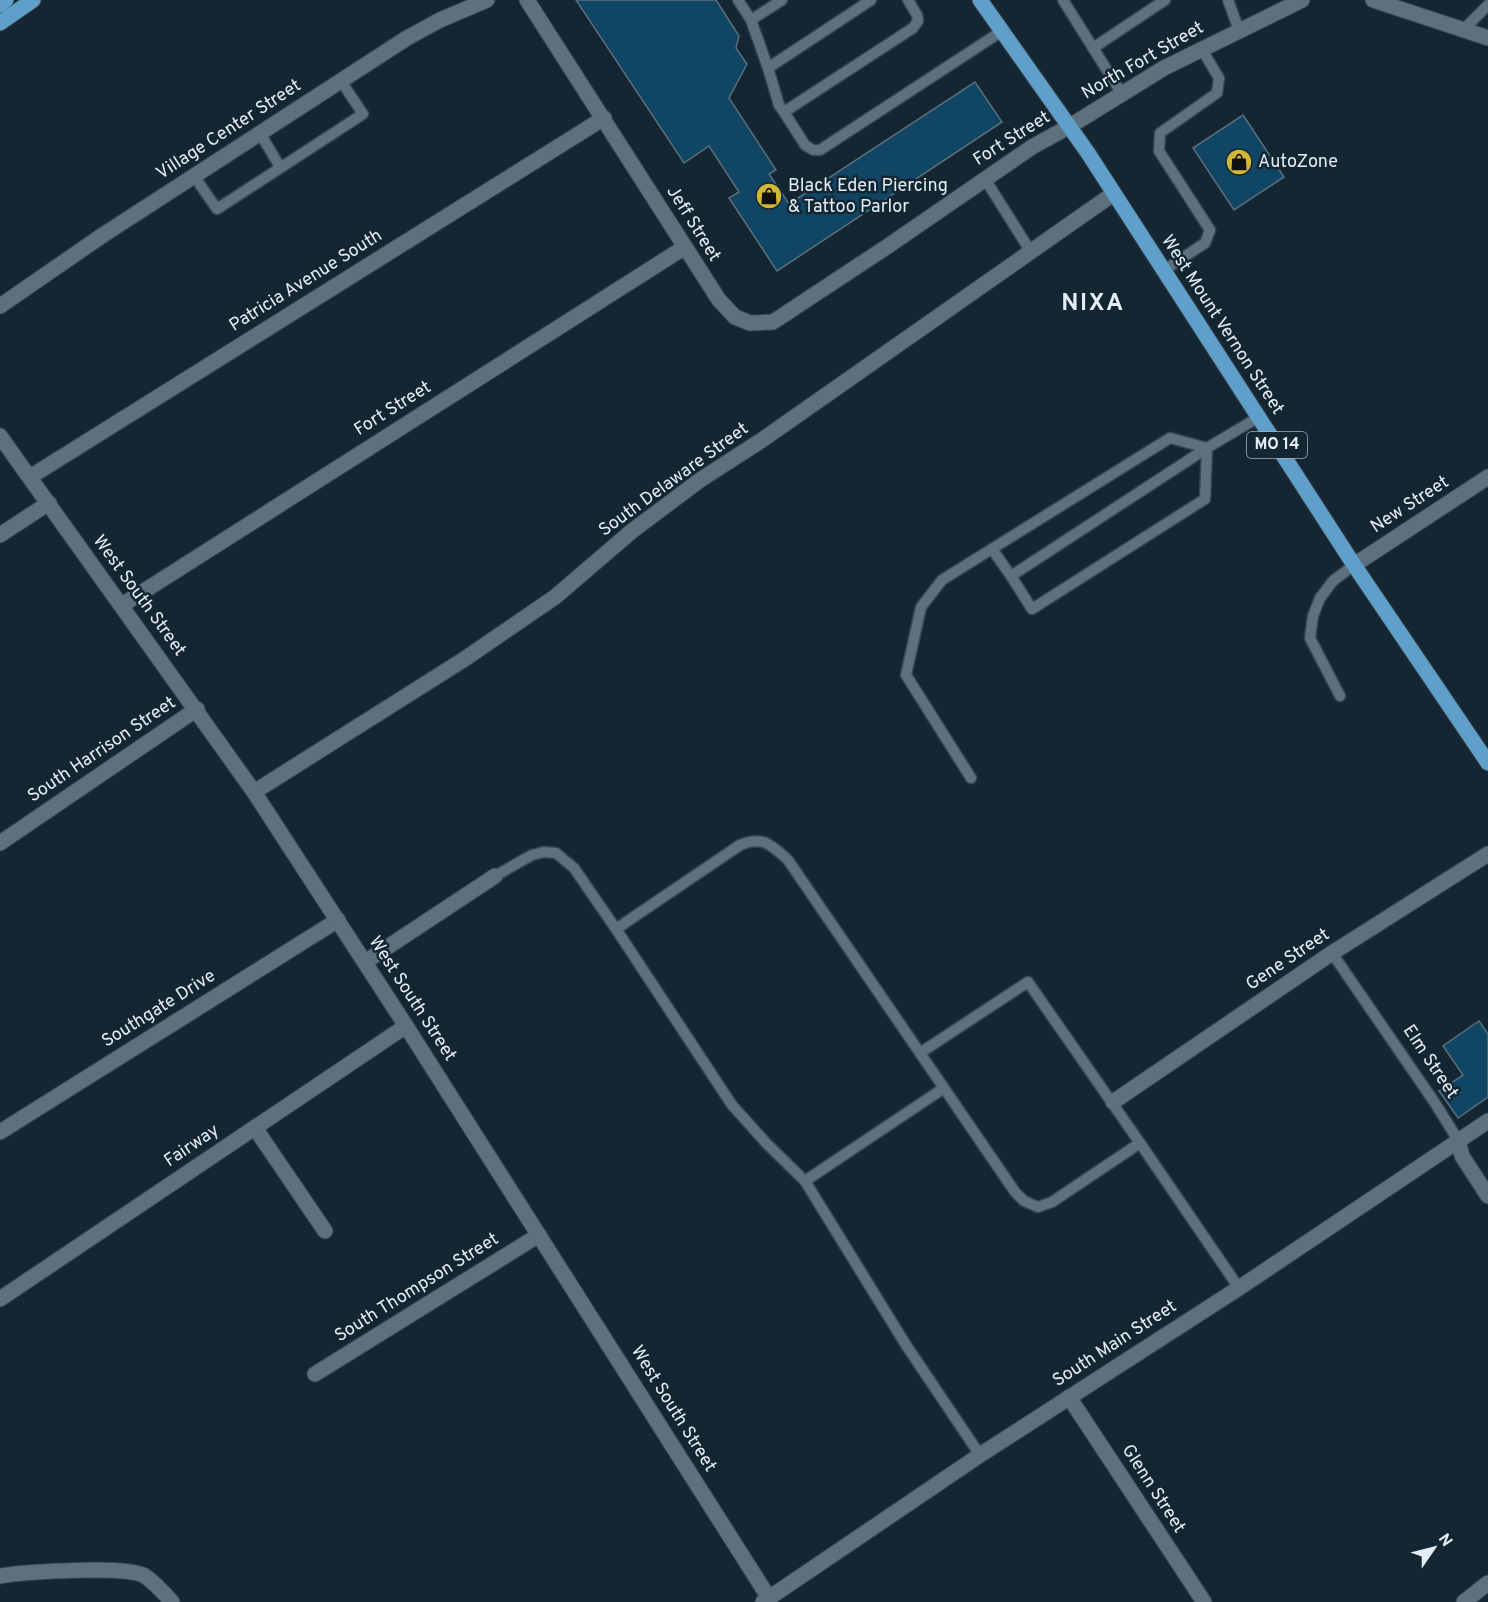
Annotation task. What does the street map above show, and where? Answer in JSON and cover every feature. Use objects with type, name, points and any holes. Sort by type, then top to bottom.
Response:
[{"type":"main road","points":[[0,5],[6,0]]},
{"type":"main road","points":[[0,23],[33,0]]},
{"type":"main road","name":"West Mount Vernon Street","points":[[980,0],[1070,126],[1354,565],[1488,763]]},
{"type":"street","name":"Village Center Street","points":[[0,306],[194,176],[415,34],[440,20],[486,0]]},
{"type":"street","name":"Jeff Street","points":[[527,0],[719,300],[735,316],[750,323],[773,322],[888,246]]},
{"type":"street","name":"North Fort Street","points":[[1070,126],[1150,76],[1201,48],[1302,0]]},
{"type":"street","points":[[1373,0],[1488,38]]},
{"type":"street","name":"Patricia Avenue South","points":[[30,477],[604,118]]},
{"type":"street","name":"Fort Street","points":[[888,246],[1032,147],[1070,126]]},
{"type":"street","name":"South Delaware Street","points":[[254,792],[463,660],[555,597],[632,531],[700,480],[762,440],[1113,194]]},
{"type":"street","name":"Fort Street","points":[[122,605],[685,247]]},
{"type":"street","name":"West South Street","points":[[0,436],[197,709],[254,792],[539,1235],[768,1601]]},
{"type":"street","name":"New Street","points":[[1354,565],[1488,477]]},
{"type":"street","points":[[0,536],[49,503]]},
{"type":"street","name":"South Harrison Street","points":[[0,843],[197,709]]},
{"type":"street","name":"Gene Street","points":[[1113,1102],[1332,953],[1488,854]]},
{"type":"street","points":[[365,962],[495,876]]},
{"type":"street","name":"Southgate Drive","points":[[0,1132],[338,920]]},
{"type":"street","name":"Fairway","points":[[0,1299],[406,1026]]},
{"type":"street","name":"South Main Street","points":[[768,1601],[980,1455],[1239,1288],[1488,1121]]},
{"type":"street","points":[[255,1128],[325,1231]]},
{"type":"street","name":"Elm Street","points":[[1458,1140],[1462,1156],[1488,1196]]},
{"type":"street","name":"South Thompson Street","points":[[315,1374],[539,1235]]},
{"type":"street","name":"Glenn Street","points":[[1069,1397],[1204,1602]]},
{"type":"street","points":[[0,1576],[22,1573],[123,1571],[144,1575],[172,1602]]},
{"type":"street","points":[[1464,1602],[1488,1583]]},
{"type":"lane","points":[[738,0],[751,20],[779,105],[805,145],[813,150],[820,150],[1002,31]]},
{"type":"lane","points":[[751,20],[782,0]]},
{"type":"lane","points":[[768,68],[871,0]]},
{"type":"lane","points":[[784,112],[913,28],[918,21],[917,15],[908,0]]},
{"type":"lane","points":[[1063,0],[1122,94]]},
{"type":"lane","points":[[1093,48],[1165,0]]},
{"type":"lane","points":[[1228,0],[1239,30]]},
{"type":"lane","points":[[1463,30],[1488,5]]},
{"type":"lane","points":[[1162,271],[1205,243],[1210,230],[1159,151],[1160,133],[1217,93],[1219,78],[1201,48]]},
{"type":"lane","points":[[194,176],[217,209],[363,114],[341,81]]},
{"type":"lane","points":[[260,133],[280,167]]},
{"type":"lane","points":[[984,179],[1031,252]]},
{"type":"lane","points":[[1011,576],[1207,448],[1259,417]]},
{"type":"lane","points":[[971,778],[906,675],[921,607],[942,580],[1170,438],[1207,448]]},
{"type":"lane","points":[[992,549],[1032,609],[1205,499],[1207,448]]},
{"type":"lane","points":[[1340,696],[1310,638],[1313,616],[1320,598],[1332,581],[1354,565]]},
{"type":"lane","points":[[616,929],[740,845],[753,840],[765,841],[788,860],[1015,1192],[1024,1201],[1038,1207],[1052,1202],[1140,1143]]},
{"type":"lane","points":[[495,876],[532,855],[544,852],[556,853],[574,868],[732,1105],[805,1181],[906,1345],[980,1455]]},
{"type":"lane","name":"Elm Street","points":[[1332,953],[1458,1140]]},
{"type":"lane","points":[[920,1053],[1028,982],[1113,1102],[1239,1288]]},
{"type":"lane","points":[[805,1181],[944,1088]]},
{"type":"building","points":[[576,0],[716,0],[739,36],[736,48],[747,64],[729,98],[776,170],[769,174],[789,204],[975,82],[1002,122],[777,271],[729,198],[739,192],[709,146],[684,163]]},
{"type":"building","name":"AutoZone","points":[[1243,115],[1284,177],[1234,210],[1193,148]]},
{"type":"building","points":[[1479,1021],[1488,1034],[1488,1097],[1458,1118],[1439,1091],[1463,1075],[1443,1046]]},
{"type":"place","name":"AutoZone","points":[[1239,162]]},
{"type":"place","name":"Black Eden Piercing & Tattoo Parlor","points":[[769,196]]},
{"type":"district","name":"NIXA","points":[[1093,304]]}]
